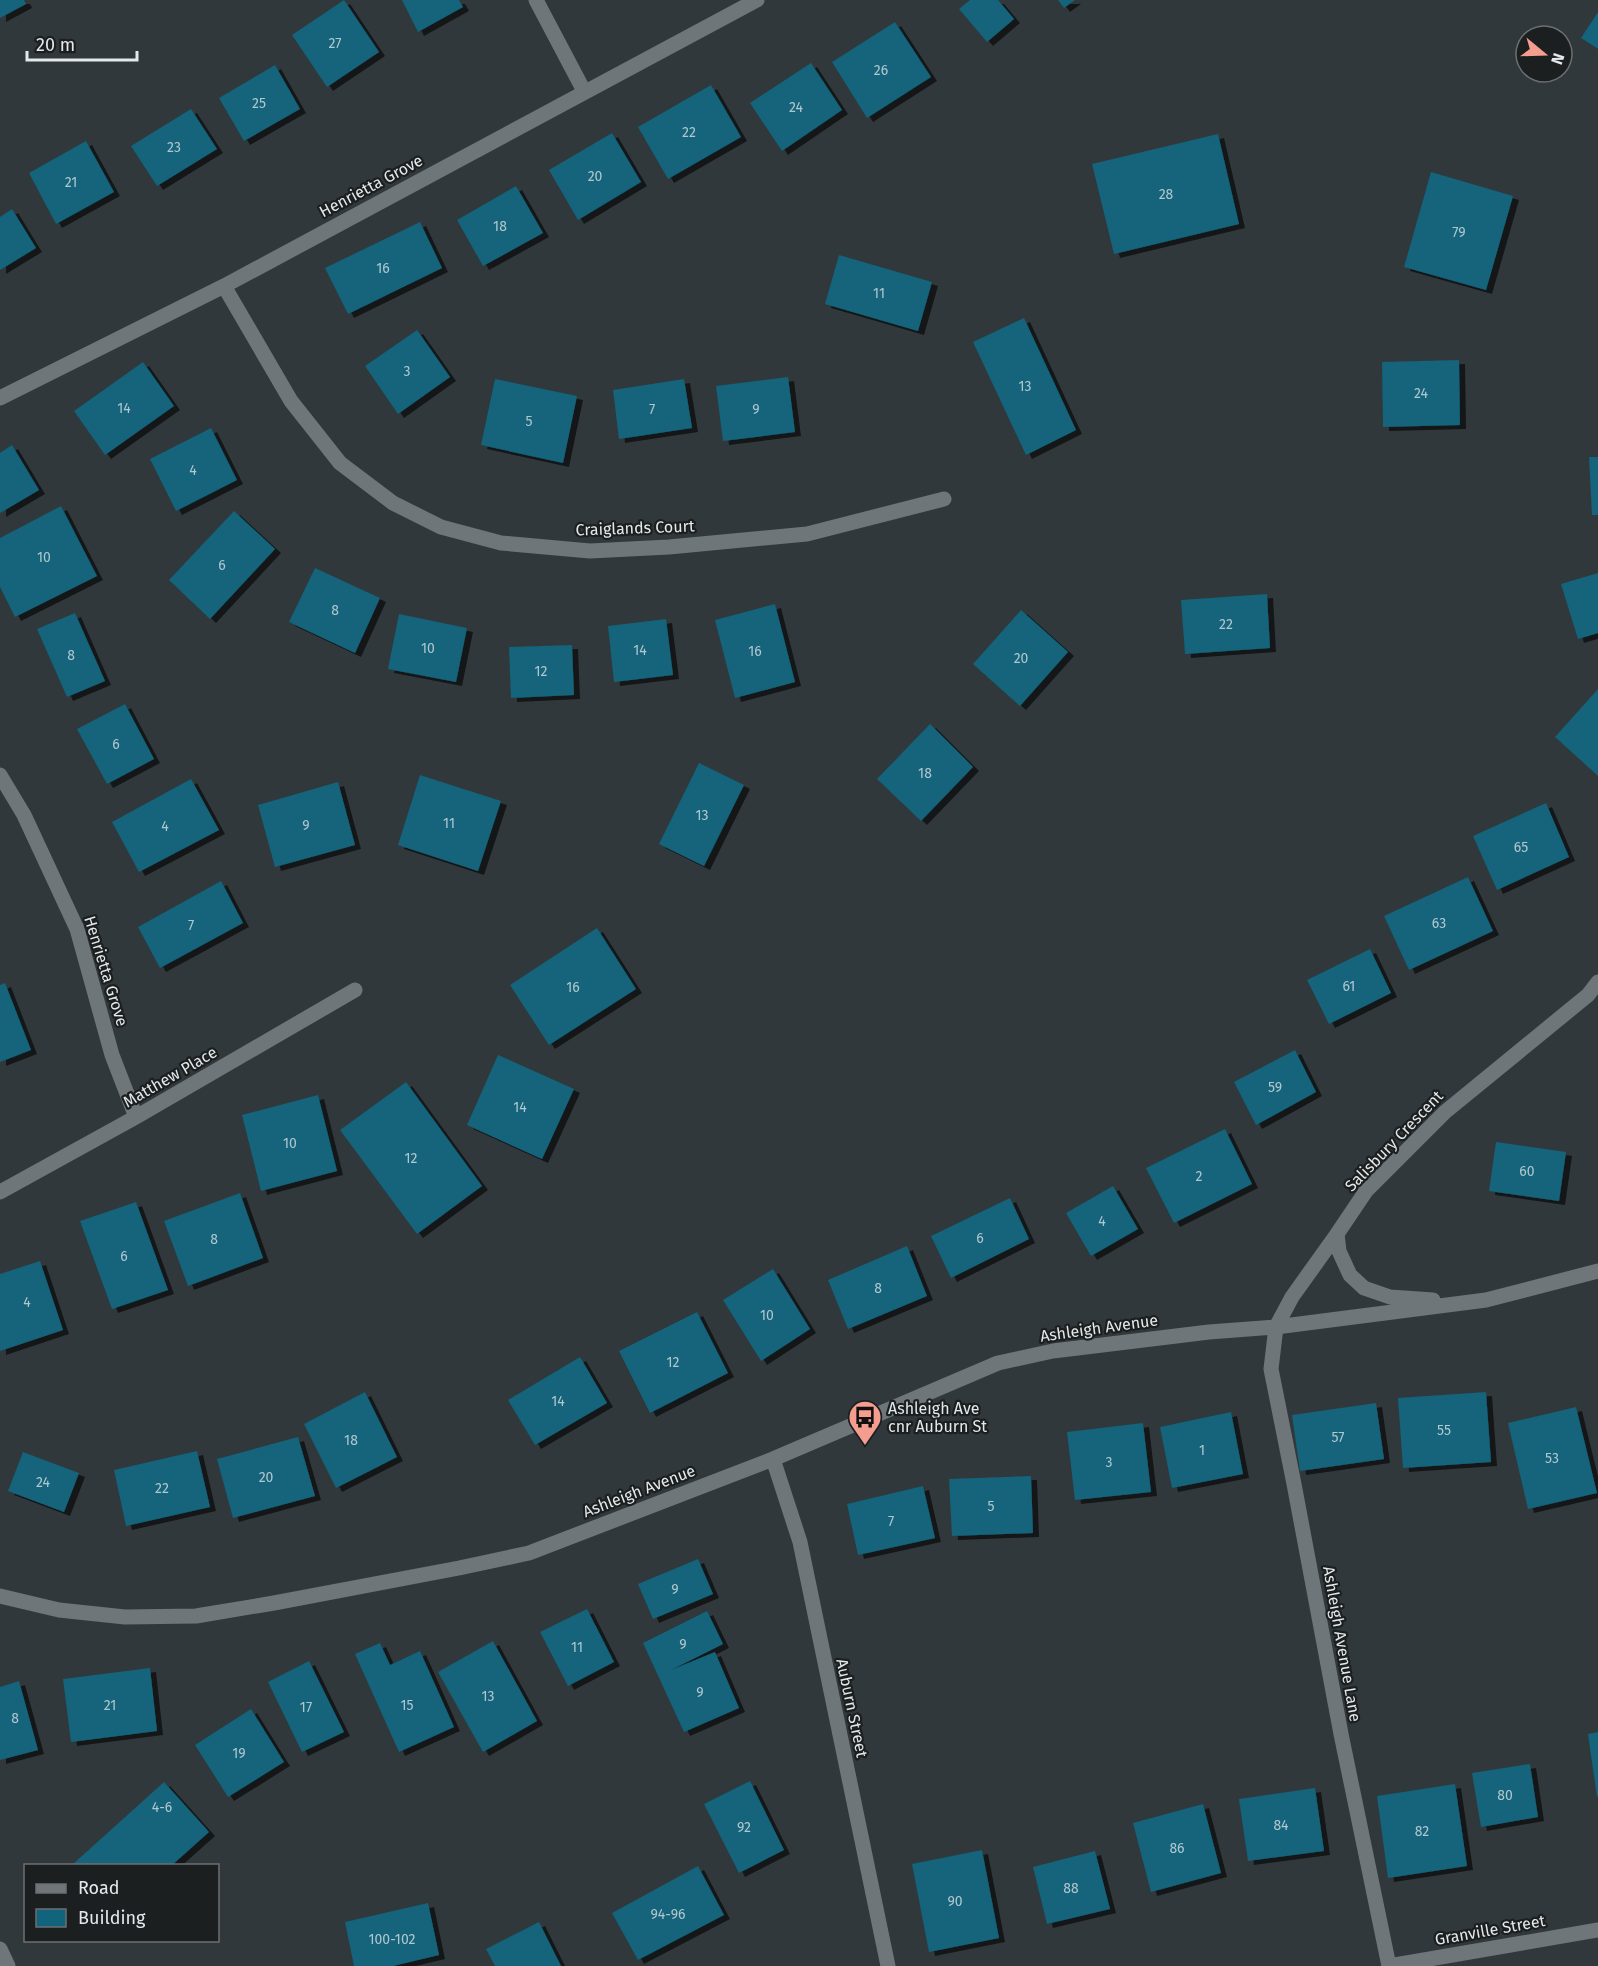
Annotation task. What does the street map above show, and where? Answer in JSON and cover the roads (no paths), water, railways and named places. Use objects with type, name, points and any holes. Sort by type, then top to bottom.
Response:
[{"type":"street","points":[[536,0],[584,91]]},
{"type":"street","name":"Henrietta Grove","points":[[0,398],[224,286],[757,0]]},
{"type":"street","name":"Craiglands Court","points":[[224,286],[291,401],[339,464],[393,503],[441,527],[501,543],[590,551],[669,547],[807,534],[945,500]]},
{"type":"street","name":"Henrietta Grove","points":[[0,775],[24,815],[77,929],[112,1055],[136,1117]]},
{"type":"street","name":"Salisbury Crescent","points":[[1276,1327],[1292,1297],[1366,1191],[1445,1112],[1588,995],[1598,982]]},
{"type":"street","name":"Matthew Place","points":[[0,1192],[136,1117],[356,990]]},
{"type":"street","points":[[1337,1234],[1339,1251],[1350,1275],[1364,1288],[1390,1297],[1428,1300],[1486,1300]]},
{"type":"street","points":[[1276,1327],[1486,1300],[1598,1271]]},
{"type":"street","name":"Ashleigh Avenue","points":[[0,1596],[59,1610],[125,1617],[196,1616],[459,1568],[530,1553],[773,1459],[999,1363],[1053,1351],[1209,1332],[1276,1327]]},
{"type":"street","name":"Ashleigh Avenue Lane","points":[[1276,1327],[1271,1369],[1341,1734],[1389,1966]]},
{"type":"street","name":"Auburn Street","points":[[773,1459],[800,1542],[888,1966]]},
{"type":"street","name":"Granville Street","points":[[1389,1966],[1598,1930]]},
{"type":"street","points":[[0,1949],[8,1966]]},
{"type":"place","name":"Ashleigh Ave cnr Auburn St","points":[[865,1446]]}]
